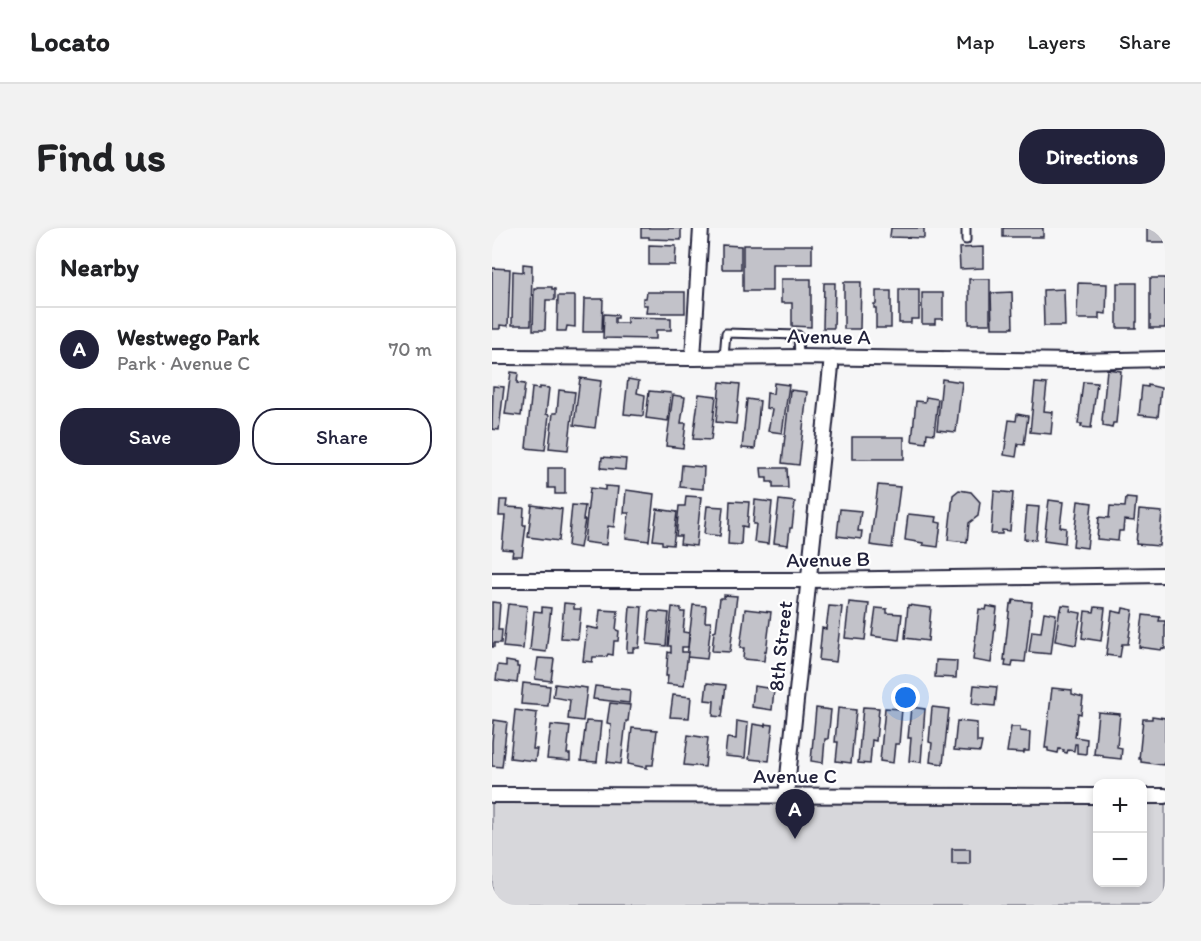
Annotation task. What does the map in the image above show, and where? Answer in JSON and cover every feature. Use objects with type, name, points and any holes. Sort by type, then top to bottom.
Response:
[{"type":"street","points":[[693,358],[701,228]]},
{"type":"street","name":"Avenue A","points":[[492,357],[832,357],[1076,361],[1165,359]]},
{"type":"street","name":"8th Street","points":[[786,796],[832,357]]},
{"type":"street","name":"Avenue B","points":[[492,580],[807,580],[1165,575]]},
{"type":"street","name":"Avenue C","points":[[492,795],[1093,796]]},
{"type":"street","points":[[1147,796],[1165,796]]},
{"type":"lane","points":[[966,228],[966,240]]},
{"type":"lane","points":[[724,357],[726,333],[798,335],[799,357]]},
{"type":"shaded area","points":[[492,795],[1093,796],[1093,887],[1147,887],[1147,796],[1165,796],[1165,905],[492,905]]},
{"type":"building","points":[[641,228],[681,228],[681,240],[641,237]]},
{"type":"building","points":[[891,228],[924,228],[924,238],[890,237]]},
{"type":"building","points":[[1003,228],[1043,228],[1043,237],[1003,237]]},
{"type":"building","points":[[1147,228],[1165,228],[1165,242],[1147,242]]},
{"type":"building","points":[[649,245],[676,246],[675,265],[649,265]]},
{"type":"building","points":[[722,245],[741,246],[741,269],[722,269]]},
{"type":"building","points":[[743,245],[812,245],[812,264],[772,264],[772,291],[743,291]]},
{"type":"building","points":[[983,247],[983,268],[960,269],[959,248]]},
{"type":"building","points":[[523,264],[532,265],[531,325],[512,325],[513,271],[523,272]]},
{"type":"building","points":[[492,268],[510,269],[508,326],[500,325],[500,329],[492,329]]},
{"type":"building","points":[[1150,278],[1165,278],[1165,328],[1150,328]]},
{"type":"building","points":[[781,279],[811,279],[811,327],[792,326],[792,303],[781,303]]},
{"type":"building","points":[[969,279],[990,279],[990,324],[969,324]]},
{"type":"building","points":[[844,282],[861,282],[860,329],[844,329]]},
{"type":"building","points":[[824,283],[835,283],[834,328],[823,328]]},
{"type":"building","points":[[1078,283],[1107,284],[1106,314],[1099,313],[1099,319],[1077,319]]},
{"type":"building","points":[[1117,283],[1137,283],[1136,328],[1117,328]]},
{"type":"building","points":[[537,287],[555,289],[555,300],[546,300],[545,330],[533,330],[534,289]]},
{"type":"building","points":[[899,289],[919,289],[919,319],[911,319],[911,323],[899,323]]},
{"type":"building","points":[[1064,289],[1065,326],[1044,326],[1043,290]]},
{"type":"building","points":[[876,291],[891,291],[891,328],[876,328],[874,304],[876,304]]},
{"type":"building","points":[[647,292],[685,292],[685,313],[646,313],[647,305],[643,305],[643,298],[646,298]]},
{"type":"building","points":[[1012,292],[1013,328],[992,328],[991,293]]},
{"type":"building","points":[[922,293],[943,293],[943,319],[935,319],[935,324],[922,324]]},
{"type":"building","points":[[558,296],[575,296],[575,327],[567,326],[566,331],[557,331]]},
{"type":"building","points":[[584,299],[603,299],[602,332],[583,332]]},
{"type":"building","points":[[604,314],[618,315],[615,323],[627,323],[627,317],[671,318],[671,330],[656,330],[656,339],[603,338]]},
{"type":"building","points":[[1107,369],[1121,371],[1116,423],[1113,423],[1112,428],[1103,426],[1102,421]]},
{"type":"building","points":[[511,372],[518,373],[517,383],[525,384],[521,416],[505,414]]},
{"type":"building","points":[[580,378],[601,381],[595,428],[574,425]]},
{"type":"building","points":[[628,379],[639,381],[637,393],[645,395],[643,416],[624,414]]},
{"type":"building","points":[[942,379],[962,382],[956,432],[937,430]]},
{"type":"building","points":[[720,382],[740,384],[736,424],[716,422]]},
{"type":"building","points":[[1083,382],[1097,383],[1091,428],[1081,427],[1082,424],[1078,424]]},
{"type":"building","points":[[774,383],[789,385],[782,433],[768,431],[772,409],[766,408],[767,393],[773,394]]},
{"type":"building","points":[[1035,383],[1047,384],[1044,411],[1053,412],[1051,434],[1030,432]]},
{"type":"building","points":[[1148,385],[1161,388],[1158,417],[1139,415],[1142,386],[1148,387]]},
{"type":"building","points":[[493,386],[504,387],[499,430],[492,429]]},
{"type":"building","points":[[539,387],[549,388],[545,450],[526,448],[532,388],[539,389]]},
{"type":"building","points":[[559,390],[575,392],[568,450],[549,448],[553,413],[557,413]]},
{"type":"building","points":[[790,390],[807,392],[799,465],[782,463]]},
{"type":"building","points":[[649,391],[671,393],[668,421],[646,418]]},
{"type":"building","points":[[699,394],[716,396],[711,440],[693,439]]},
{"type":"building","points":[[673,395],[685,397],[681,423],[686,423],[683,448],[666,446]]},
{"type":"building","points":[[926,397],[938,399],[934,434],[927,433],[926,443],[912,441],[916,401],[925,402]]},
{"type":"building","points":[[747,399],[760,401],[755,449],[742,448]]},
{"type":"building","points":[[1017,414],[1028,416],[1024,445],[1018,444],[1016,457],[1004,455],[1009,420],[1016,421]]},
{"type":"building","points":[[852,437],[904,437],[904,459],[852,459]]},
{"type":"building","points":[[602,457],[626,459],[625,470],[601,468]]},
{"type":"building","points":[[682,465],[704,467],[703,489],[680,487]]},
{"type":"building","points":[[548,468],[565,468],[565,494],[555,494],[555,488],[548,488]]},
{"type":"building","points":[[761,468],[787,468],[788,488],[773,488],[773,482],[767,482],[767,478],[762,478]]},
{"type":"building","points":[[878,485],[900,487],[892,548],[870,545]]},
{"type":"building","points":[[605,486],[618,487],[614,527],[608,526],[606,545],[584,542],[590,488],[605,490]]},
{"type":"building","points":[[626,490],[654,494],[649,541],[626,538],[629,513],[624,513]]},
{"type":"building","points":[[959,490],[971,492],[980,502],[978,516],[969,523],[967,542],[948,540],[953,495]]},
{"type":"building","points":[[994,491],[1013,493],[1010,531],[1002,530],[1002,534],[991,534]]},
{"type":"building","points":[[686,496],[701,497],[696,546],[680,544],[681,536],[676,536],[679,506],[685,506]]},
{"type":"building","points":[[1126,498],[1136,499],[1134,521],[1124,520],[1123,531],[1119,531],[1118,541],[1097,539],[1099,517],[1109,518],[1110,506],[1125,507]]},
{"type":"building","points":[[500,500],[507,500],[506,507],[524,508],[523,525],[526,525],[522,556],[512,556],[513,550],[502,549],[505,516],[499,516]]},
{"type":"building","points":[[755,500],[772,502],[768,544],[754,542]]},
{"type":"building","points":[[779,500],[795,502],[788,545],[774,543]]},
{"type":"building","points":[[1049,500],[1063,502],[1060,527],[1066,528],[1065,543],[1044,540]]},
{"type":"building","points":[[730,501],[749,502],[747,527],[742,526],[741,545],[728,544]]},
{"type":"building","points":[[1078,501],[1092,503],[1087,548],[1073,546]]},
{"type":"building","points":[[532,505],[562,509],[559,541],[528,537]]},
{"type":"building","points":[[572,505],[585,506],[580,548],[568,546]]},
{"type":"building","points":[[707,506],[723,507],[720,536],[704,534]]},
{"type":"building","points":[[1027,506],[1039,507],[1036,540],[1024,539]]},
{"type":"building","points":[[657,509],[677,512],[673,545],[653,540]]},
{"type":"building","points":[[840,509],[861,511],[858,531],[862,531],[861,539],[837,536]]},
{"type":"building","points":[[1139,510],[1162,512],[1159,546],[1136,544]]},
{"type":"building","points":[[908,514],[937,517],[936,522],[941,523],[938,547],[905,540]]},
{"type":"building","points":[[724,595],[737,596],[730,652],[712,651],[720,598],[724,598]]},
{"type":"building","points":[[1013,600],[1032,602],[1025,662],[1013,661],[1012,667],[1005,666],[1006,660],[1004,660],[1010,604]]},
{"type":"building","points":[[492,602],[500,603],[498,630],[502,630],[501,643],[494,643],[494,647],[492,647]]},
{"type":"building","points":[[849,602],[869,604],[865,640],[845,638]]},
{"type":"building","points":[[564,603],[574,604],[574,609],[581,609],[578,639],[561,638]]},
{"type":"building","points":[[508,604],[527,606],[523,649],[503,647]]},
{"type":"building","points":[[693,605],[706,606],[705,622],[711,622],[707,659],[687,657]]},
{"type":"building","points":[[908,605],[931,608],[928,641],[905,638]]},
{"type":"building","points":[[1062,605],[1071,606],[1070,611],[1081,613],[1076,645],[1055,641]]},
{"type":"building","points":[[630,606],[642,607],[639,648],[633,648],[633,652],[627,652],[627,647]]},
{"type":"building","points":[[829,606],[842,607],[836,662],[819,660],[822,628],[826,629]]},
{"type":"building","points":[[987,606],[997,608],[991,663],[973,660],[979,609],[986,610]]},
{"type":"building","points":[[542,607],[551,608],[546,652],[530,650],[534,611],[542,612]]},
{"type":"building","points":[[672,607],[681,608],[681,612],[685,612],[683,632],[689,633],[688,647],[682,647],[682,652],[688,652],[684,686],[667,684],[668,652],[671,653],[671,646],[668,646]]},
{"type":"building","points":[[1095,607],[1105,608],[1101,641],[1082,638],[1085,611],[1094,612]]},
{"type":"building","points":[[876,608],[887,609],[887,613],[902,614],[899,640],[872,636]]},
{"type":"building","points":[[1123,608],[1133,610],[1128,644],[1122,644],[1120,657],[1106,655],[1112,611],[1122,613]]},
{"type":"building","points":[[745,609],[771,612],[764,661],[743,659],[744,648],[740,648]]},
{"type":"building","points":[[600,610],[618,611],[616,630],[619,631],[618,641],[614,641],[613,655],[593,657],[592,662],[583,661],[587,627],[598,629]]},
{"type":"building","points":[[650,611],[669,613],[666,646],[647,644]]},
{"type":"building","points":[[1044,612],[1056,614],[1051,654],[1029,652],[1032,631],[1041,632]]},
{"type":"building","points":[[1143,615],[1160,617],[1159,621],[1165,621],[1165,649],[1139,647]]},
{"type":"building","points":[[538,658],[554,659],[551,681],[535,679]]},
{"type":"building","points":[[936,660],[957,661],[956,678],[935,677]]},
{"type":"building","points":[[506,661],[517,663],[519,667],[517,683],[496,680],[498,665],[506,666]]},
{"type":"building","points":[[523,683],[550,686],[548,706],[521,704]]},
{"type":"building","points":[[707,683],[726,685],[722,717],[713,716],[714,701],[705,700]]},
{"type":"building","points":[[555,684],[587,688],[583,721],[568,719],[570,700],[553,697]]},
{"type":"building","points":[[974,685],[997,687],[995,706],[972,704]]},
{"type":"building","points":[[595,686],[630,690],[629,703],[593,699]]},
{"type":"building","points":[[754,686],[774,689],[772,710],[752,707]]},
{"type":"building","points":[[1052,688],[1072,690],[1072,694],[1083,697],[1075,737],[1087,739],[1086,754],[1077,753],[1077,744],[1075,744],[1074,751],[1068,750],[1067,753],[1059,749],[1058,753],[1048,751],[1048,748],[1045,748]]},
{"type":"building","points":[[673,695],[691,697],[689,718],[670,717]]},
{"type":"building","points":[[610,703],[630,705],[621,764],[607,762],[611,724],[607,723]]},
{"type":"building","points":[[863,707],[879,708],[876,741],[872,740],[870,764],[858,763]]},
{"type":"building","points":[[911,707],[925,709],[921,762],[909,761],[911,738],[908,738]]},
{"type":"building","points":[[932,707],[949,709],[943,764],[930,762]]},
{"type":"building","points":[[816,708],[831,710],[823,763],[811,761]]},
{"type":"building","points":[[838,708],[856,710],[851,763],[836,761]]},
{"type":"building","points":[[885,708],[902,709],[899,744],[895,744],[893,763],[880,761]]},
{"type":"building","points":[[515,710],[537,713],[533,749],[537,749],[535,761],[510,758]]},
{"type":"building","points":[[1098,712],[1120,714],[1117,747],[1122,748],[1121,759],[1094,754]]},
{"type":"building","points":[[1152,716],[1165,718],[1165,762],[1163,765],[1141,762],[1139,759],[1143,719],[1152,719]]},
{"type":"building","points":[[494,720],[507,722],[502,767],[492,766]]},
{"type":"building","points":[[586,721],[601,722],[597,762],[581,761]]},
{"type":"building","points":[[737,721],[748,723],[745,758],[725,756],[727,738],[736,739]]},
{"type":"building","points":[[957,721],[977,723],[977,742],[982,742],[980,752],[954,750]]},
{"type":"building","points":[[753,724],[773,725],[769,761],[749,759]]},
{"type":"building","points":[[551,725],[570,727],[567,754],[570,754],[570,761],[547,759]]},
{"type":"building","points":[[1011,727],[1020,727],[1020,731],[1030,732],[1029,751],[1007,752]]},
{"type":"building","points":[[632,728],[657,730],[653,765],[647,765],[647,768],[628,764]]},
{"type":"building","points":[[688,735],[708,738],[705,767],[684,765]]},
{"type":"building","points":[[952,849],[970,849],[970,864],[952,864]]},
{"type":"place","name":"Westwego Park","points":[[795,839]]}]
